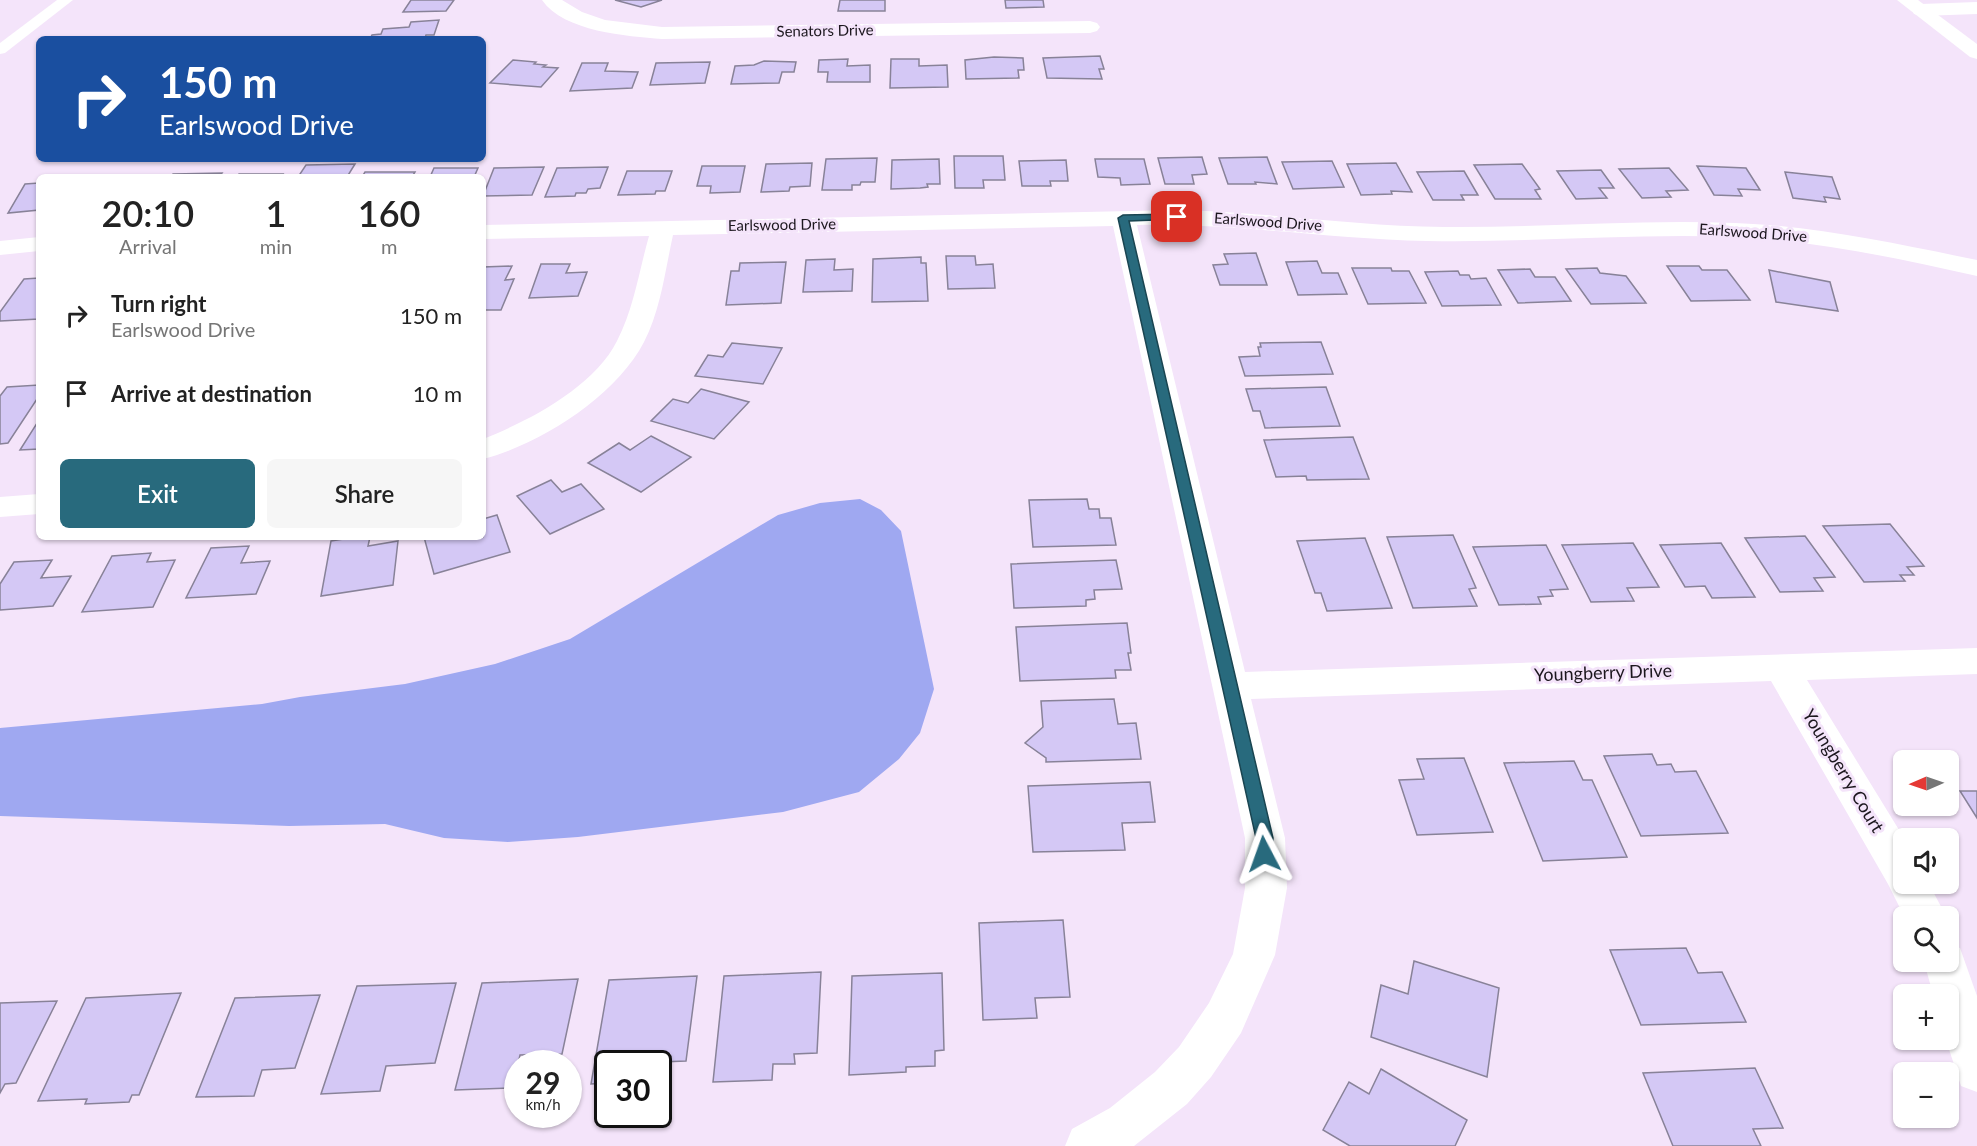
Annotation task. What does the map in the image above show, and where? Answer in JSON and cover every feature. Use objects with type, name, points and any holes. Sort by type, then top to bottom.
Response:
[{"type":"street","name":"Senators Drive","points":[[557,5],[607,26],[663,33],[945,19],[1090,27]]},
{"type":"street","points":[[1913,5],[1977,8]]},
{"type":"street","points":[[1913,5],[1977,53]]},
{"type":"street","points":[[1089,1146],[1127,1124],[1171,1088],[1195,1062],[1225,1018],[1254,955],[1266,888],[1265,838],[1123,218]]},
{"type":"street","name":"Earlswood Drive","points":[[486,232],[1123,218],[1221,218],[1445,234],[1745,230],[1848,242],[1977,268]]},
{"type":"street","points":[[486,449],[529,429],[566,406],[594,385],[614,365],[629,345],[636,329],[663,228]]},
{"type":"street","points":[[0,248],[36,244]]},
{"type":"street","points":[[0,507],[36,504]]},
{"type":"street","name":"Youngberry Drive","points":[[1229,686],[1977,662]]},
{"type":"street","name":"Youngberry Court","points":[[1781,667],[1893,856]]},
{"type":"street","points":[[1948,972],[1977,1070]]},
{"type":"lane","points":[[0,50],[66,0]]},
{"type":"water","points":[[860,499],[881,510],[901,531],[934,689],[920,733],[899,759],[859,792],[783,812],[578,837],[508,842],[444,838],[385,824],[289,826],[0,816],[0,728],[262,704],[405,684],[495,664],[570,639],[778,515],[820,503]]},
{"type":"building","points":[[411,0],[454,0],[446,11],[403,12]]},
{"type":"building","points":[[615,0],[662,0],[641,7]]},
{"type":"building","points":[[840,0],[885,0],[885,11],[838,11]]},
{"type":"building","points":[[1005,0],[1043,0],[1044,7],[1006,8]]},
{"type":"building","points":[[439,20],[434,35],[372,36],[381,34],[383,29],[409,27],[411,22]]},
{"type":"building","points":[[1100,56],[1104,69],[1099,69],[1102,79],[1047,78],[1043,58]]},
{"type":"building","points":[[994,57],[1023,58],[1024,70],[1018,70],[1019,78],[966,79],[965,60]]},
{"type":"building","points":[[848,59],[847,66],[870,65],[870,82],[827,82],[828,72],[818,72],[819,60]]},
{"type":"building","points":[[891,59],[919,59],[919,66],[947,65],[948,87],[890,88]]},
{"type":"building","points":[[513,60],[536,62],[534,64],[546,65],[543,67],[558,68],[541,87],[490,83]]},
{"type":"building","points":[[764,61],[796,62],[794,72],[782,72],[779,83],[731,84],[735,66],[754,65]]},
{"type":"building","points":[[710,62],[705,83],[650,85],[656,63]]},
{"type":"building","points":[[582,63],[608,63],[605,71],[638,72],[632,88],[570,91]]},
{"type":"building","points":[[954,156],[1003,156],[1005,180],[983,180],[984,188],[955,188]]},
{"type":"building","points":[[1202,157],[1207,174],[1192,175],[1194,184],[1165,184],[1158,158]]},
{"type":"building","points":[[1267,157],[1277,184],[1255,182],[1256,184],[1228,184],[1219,158]]},
{"type":"building","points":[[877,158],[875,182],[861,182],[860,185],[852,185],[852,190],[822,190],[826,159]]},
{"type":"building","points":[[939,159],[940,184],[927,184],[928,187],[920,188],[891,189],[892,160]]},
{"type":"building","points":[[1095,159],[1144,159],[1150,184],[1121,185],[1120,178],[1098,177]]},
{"type":"building","points":[[1066,160],[1068,181],[1050,181],[1051,186],[1022,186],[1019,161]]},
{"type":"building","points":[[1332,161],[1344,187],[1293,189],[1282,162]]},
{"type":"building","points":[[812,163],[810,186],[790,187],[789,191],[761,192],[766,164]]},
{"type":"building","points":[[1396,163],[1412,192],[1391,191],[1392,194],[1361,195],[1347,164]]},
{"type":"building","points":[[355,164],[349,174],[300,174],[306,165]]},
{"type":"building","points":[[1522,164],[1540,189],[1535,190],[1541,199],[1495,199],[1474,165]]},
{"type":"building","points":[[702,166],[745,166],[740,192],[710,193],[711,186],[697,186]]},
{"type":"building","points":[[1697,166],[1746,168],[1760,190],[1738,189],[1742,196],[1714,195]]},
{"type":"building","points":[[544,167],[532,195],[486,196],[486,188],[494,168]]},
{"type":"building","points":[[608,167],[600,188],[588,189],[586,193],[576,193],[575,196],[545,197],[557,168]]},
{"type":"building","points":[[434,168],[478,168],[475,174],[431,174]]},
{"type":"building","points":[[1669,168],[1688,190],[1666,191],[1671,197],[1642,198],[1619,169]]},
{"type":"building","points":[[1601,170],[1614,188],[1599,188],[1607,198],[1576,199],[1557,171]]},
{"type":"building","points":[[627,171],[672,171],[665,191],[656,191],[655,194],[618,195]]},
{"type":"building","points":[[1464,171],[1478,195],[1461,195],[1464,200],[1433,200],[1417,172]]},
{"type":"building","points":[[365,172],[415,172],[414,174],[364,174]]},
{"type":"building","points":[[1785,172],[1832,177],[1840,199],[1824,197],[1826,202],[1793,198]]},
{"type":"building","points":[[222,173],[221,174],[173,174]]},
{"type":"building","points":[[36,183],[36,210],[8,213],[25,184]]},
{"type":"building","points":[[1256,253],[1267,285],[1220,285],[1213,265],[1228,264],[1224,254]]},
{"type":"building","points":[[946,256],[975,256],[976,265],[993,264],[995,288],[948,289]]},
{"type":"building","points":[[921,257],[921,263],[926,263],[928,301],[872,302],[873,259]]},
{"type":"building","points":[[835,259],[834,270],[853,269],[852,291],[803,292],[806,260]]},
{"type":"building","points":[[1317,261],[1322,273],[1338,273],[1347,294],[1298,295],[1286,262]]},
{"type":"building","points":[[786,262],[781,303],[726,305],[731,271],[739,271],[740,263]]},
{"type":"building","points":[[541,264],[570,264],[566,273],[587,272],[578,296],[529,298]]},
{"type":"building","points":[[512,266],[505,280],[514,279],[501,310],[486,310],[486,267]]},
{"type":"building","points":[[1667,266],[1699,266],[1702,270],[1727,270],[1750,300],[1691,301]]},
{"type":"building","points":[[1352,268],[1391,268],[1392,271],[1409,271],[1426,303],[1368,304]]},
{"type":"building","points":[[1597,268],[1600,273],[1626,276],[1646,303],[1591,304],[1566,269]]},
{"type":"building","points":[[1530,269],[1535,277],[1555,277],[1571,301],[1518,303],[1498,270]]},
{"type":"building","points":[[1769,270],[1830,282],[1838,311],[1776,302]]},
{"type":"building","points":[[1458,271],[1460,275],[1469,275],[1471,279],[1486,278],[1501,305],[1442,306],[1425,272]]},
{"type":"building","points":[[36,278],[36,319],[0,321],[0,312],[24,279]]},
{"type":"building","points":[[1321,342],[1333,374],[1245,376],[1239,357],[1260,356],[1258,347],[1261,347],[1260,343]]},
{"type":"building","points":[[732,343],[782,348],[763,384],[695,376],[708,355],[723,357]]},
{"type":"building","points":[[36,385],[36,401],[8,443],[0,444],[0,396],[7,387]]},
{"type":"building","points":[[1326,387],[1340,426],[1265,428],[1260,411],[1253,411],[1246,389]]},
{"type":"building","points":[[701,389],[749,402],[714,439],[651,421],[673,399],[688,403]]},
{"type":"building","points":[[36,425],[36,449],[20,450]]},
{"type":"building","points":[[651,436],[691,457],[641,492],[588,463],[619,443],[630,450]]},
{"type":"building","points":[[1353,437],[1369,479],[1307,480],[1306,476],[1276,477],[1264,440]]},
{"type":"building","points":[[551,480],[562,492],[581,484],[604,509],[550,534],[517,496]]},
{"type":"building","points":[[1087,499],[1089,509],[1099,509],[1100,518],[1111,518],[1116,545],[1033,547],[1029,500]]},
{"type":"building","points":[[497,515],[510,552],[434,574],[425,540],[486,540],[486,518]]},
{"type":"building","points":[[1890,524],[1924,566],[1907,567],[1914,575],[1900,575],[1905,581],[1864,582],[1823,526]]},
{"type":"building","points":[[1453,535],[1476,588],[1469,589],[1477,606],[1413,608],[1387,537]]},
{"type":"building","points":[[1805,536],[1835,577],[1814,578],[1823,591],[1780,592],[1745,538]]},
{"type":"building","points":[[1365,538],[1392,608],[1327,611],[1321,593],[1315,593],[1297,541]]},
{"type":"building","points":[[369,540],[368,546],[398,541],[393,585],[321,596],[331,541]]},
{"type":"building","points":[[1633,543],[1659,587],[1627,588],[1634,601],[1591,602],[1562,545]]},
{"type":"building","points":[[1721,543],[1755,597],[1712,598],[1705,586],[1685,587],[1660,545]]},
{"type":"building","points":[[1546,545],[1568,589],[1550,590],[1553,596],[1538,597],[1541,604],[1499,605],[1473,547]]},
{"type":"building","points":[[249,546],[241,563],[270,561],[256,594],[186,598],[211,548]]},
{"type":"building","points":[[151,553],[147,562],[175,560],[153,607],[82,612],[112,556]]},
{"type":"building","points":[[52,560],[41,578],[71,576],[53,606],[0,610],[0,584],[14,562]]},
{"type":"building","points":[[1116,560],[1122,589],[1094,590],[1095,599],[1086,600],[1086,606],[1014,608],[1011,564]]},
{"type":"building","points":[[1127,623],[1131,670],[1115,670],[1116,678],[1020,681],[1016,627]]},
{"type":"building","points":[[1114,699],[1118,724],[1136,723],[1141,759],[1046,762],[1046,758],[1025,743],[1043,727],[1041,701]]},
{"type":"building","points":[[1652,754],[1657,765],[1671,764],[1675,772],[1696,771],[1728,833],[1641,836],[1604,756]]},
{"type":"building","points":[[1464,758],[1493,832],[1417,835],[1399,780],[1424,779],[1417,759]]},
{"type":"building","points":[[1574,761],[1583,780],[1592,780],[1627,857],[1543,861],[1504,763]]},
{"type":"building","points":[[1150,782],[1155,822],[1122,823],[1125,850],[1033,852],[1028,786]]},
{"type":"building","points":[[1960,791],[1977,791],[1977,818]]},
{"type":"building","points":[[1063,920],[1070,997],[1035,998],[1037,1018],[983,1020],[979,923]]},
{"type":"building","points":[[1686,948],[1698,973],[1722,972],[1746,1022],[1641,1025],[1610,950]]},
{"type":"building","points":[[1414,961],[1499,988],[1487,1077],[1371,1037],[1381,985],[1408,994]]},
{"type":"building","points":[[821,972],[817,1053],[794,1054],[795,1064],[773,1064],[772,1080],[713,1082],[724,976]]},
{"type":"building","points":[[942,973],[944,1050],[935,1051],[935,1066],[906,1067],[906,1072],[849,1075],[852,976]]},
{"type":"building","points":[[697,976],[686,1061],[672,1062],[672,1050],[597,1050],[609,980]]},
{"type":"building","points":[[578,979],[563,1050],[504,1050],[504,1088],[455,1090],[482,983]]},
{"type":"building","points":[[456,983],[435,1063],[386,1066],[380,1091],[321,1094],[357,986]]},
{"type":"building","points":[[181,993],[139,1095],[132,1095],[129,1102],[85,1104],[87,1099],[38,1101],[86,998]]},
{"type":"building","points":[[320,995],[295,1068],[262,1070],[254,1096],[196,1097],[235,998]]},
{"type":"building","points":[[57,1001],[16,1083],[5,1084],[0,1093],[0,1003]]},
{"type":"building","points":[[594,1067],[594,1084],[591,1084]]},
{"type":"building","points":[[1755,1068],[1783,1128],[1753,1129],[1761,1146],[1673,1146],[1643,1073]]},
{"type":"building","points":[[1381,1069],[1467,1120],[1455,1146],[1350,1146],[1323,1130],[1349,1082],[1369,1094]]},
{"type":"route","points":[[1177,217],[1123,218],[1265,838],[1264,854]]}]
